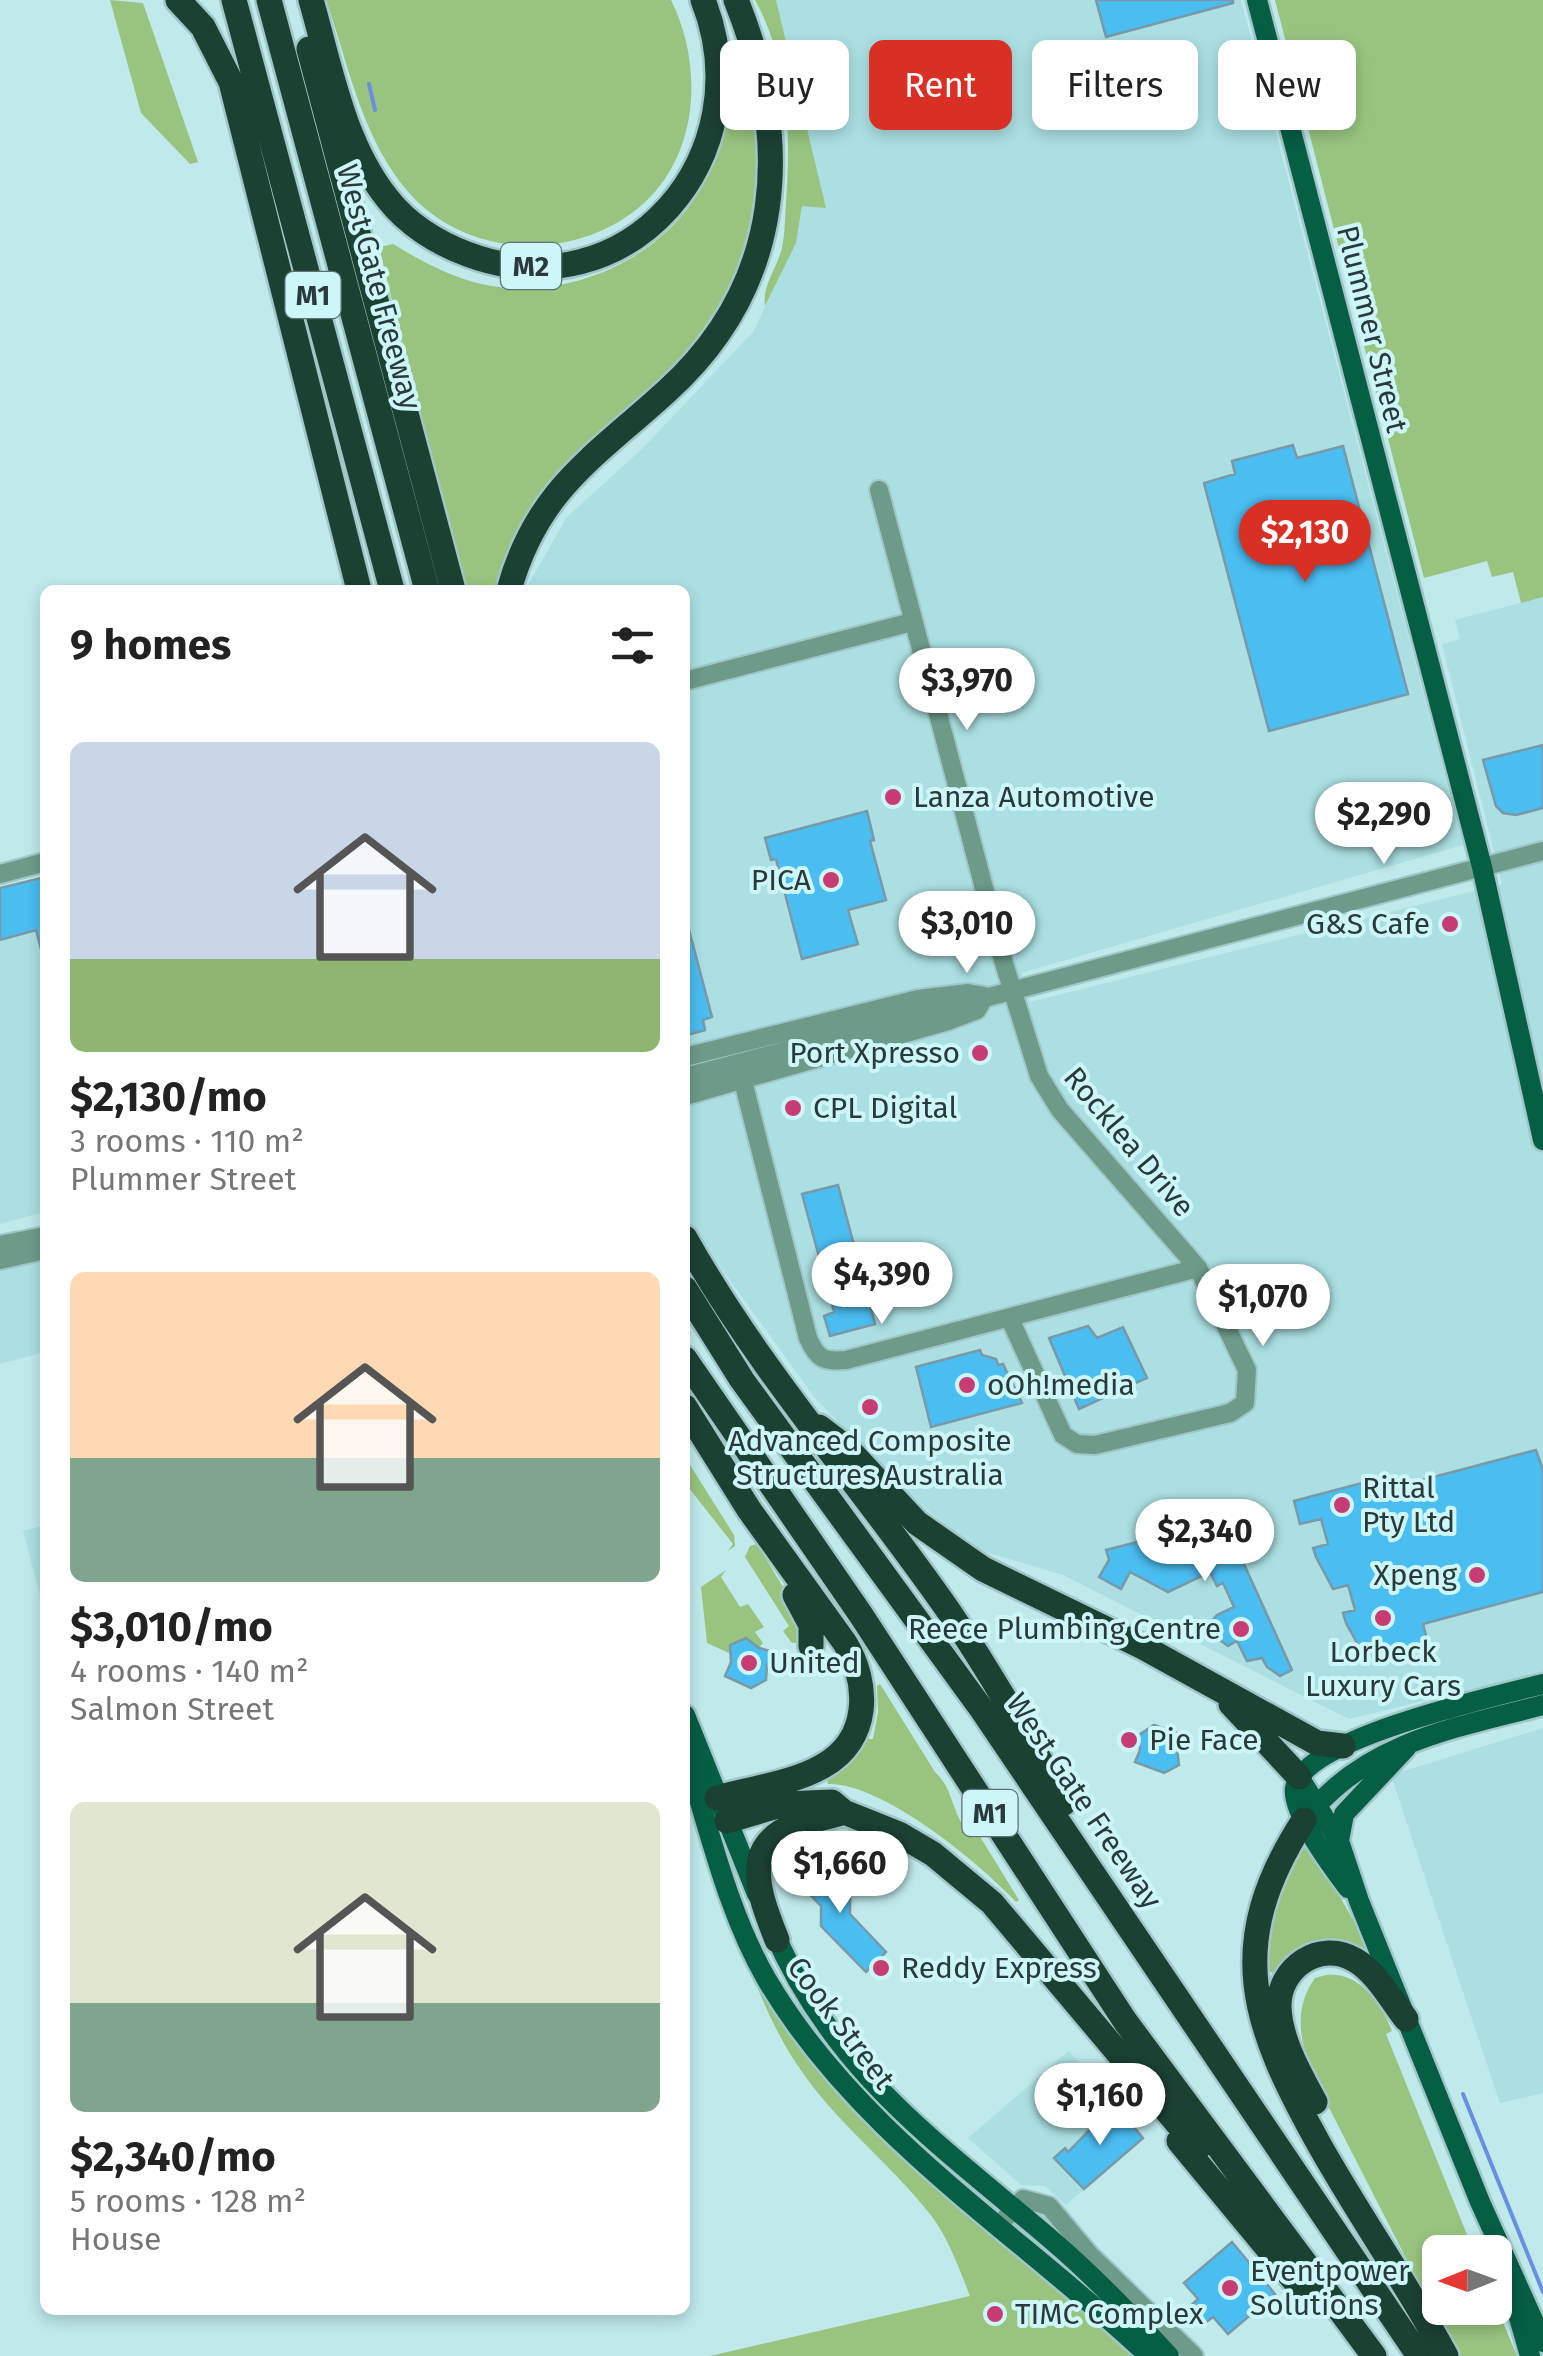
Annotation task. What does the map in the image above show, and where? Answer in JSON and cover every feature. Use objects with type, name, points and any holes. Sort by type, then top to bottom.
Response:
[{"type":"highway","points":[[178,0],[202,28],[232,82],[361,585]]},
{"type":"highway","name":"M1","points":[[234,0],[391,585]]},
{"type":"highway","name":"West Gate Freeway","points":[[269,0],[426,585]]},
{"type":"highway","name":"M1","points":[[298,0],[329,133],[452,585]]},
{"type":"highway","name":"M2","points":[[311,0],[355,144],[389,202],[419,229],[456,250],[497,263],[540,266],[592,256],[640,234],[684,192],[701,164],[717,113],[717,41],[703,0]]},
{"type":"highway","points":[[511,585],[528,540],[562,486],[599,447],[667,392],[699,359],[738,302],[758,257],[766,220],[770,138],[762,74],[736,0]]},
{"type":"highway","name":"M1","points":[[690,1246],[798,1414],[972,1646],[1152,1960]]},
{"type":"highway","name":"West Gate Freeway","points":[[690,1297],[742,1380],[984,1711],[1419,2356]]},
{"type":"highway","name":"M1","points":[[690,1366],[860,1614],[1125,2021],[1374,2356]]},
{"type":"highway","points":[[798,1414],[848,1449],[902,1509],[948,1547],[1006,1582],[1142,1647],[1318,1743],[1343,1746]]},
{"type":"highway","points":[[690,1415],[750,1512],[851,1654],[860,1676],[863,1702],[850,1741],[831,1761],[713,1812]]},
{"type":"highway","points":[[750,1512],[763,1543],[809,1619],[811,1646]]},
{"type":"highway","points":[[1193,1676],[1248,1720],[1299,1777]]},
{"type":"highway","points":[[713,1812],[832,1802],[844,1812],[899,1834],[963,1877],[1003,1915],[1207,2159],[1302,2262]]},
{"type":"highway","points":[[1306,1810],[1272,1878],[1260,1916],[1255,1966],[1259,2013],[1285,2084],[1446,2356]]},
{"type":"highway","points":[[777,1940],[760,1885],[758,1866],[762,1850],[784,1830],[844,1812]]},
{"type":"highway","points":[[1394,2265],[1363,2194],[1300,2074],[1282,2026],[1281,1992],[1288,1974],[1304,1959],[1324,1953],[1340,1954],[1362,1965],[1406,2019]]},
{"type":"highway","points":[[1058,1984],[1063,2004],[1101,2052],[1357,2356]]},
{"type":"main road","name":"Plummer Street","points":[[1257,0],[1482,867],[1543,1140]]},
{"type":"main road","points":[[1359,1901],[1306,1810],[1299,1777],[1343,1746],[1400,1723],[1543,1684]]},
{"type":"main road","points":[[1306,1810],[1360,1766],[1414,1741],[1543,1705]]},
{"type":"main road","name":"Cook Street","points":[[690,1732],[749,1943],[805,2036],[880,2122],[999,2225],[1173,2354]]},
{"type":"main road","points":[[1339,1841],[1344,1814],[1414,1741]]},
{"type":"main road","name":"Cook Street","points":[[690,1763],[807,2000],[857,2068],[1173,2354]]},
{"type":"main road","points":[[1306,1810],[1339,1841],[1359,1901],[1494,2235]]},
{"type":"main road","points":[[1512,2279],[1543,2342]]},
{"type":"main road","points":[[1512,2283],[1530,2356]]},
{"type":"street","name":"Rocklea Drive","points":[[879,490],[1033,1062],[1052,1101],[1198,1268],[1247,1370],[1245,1403],[1230,1413],[1094,1445],[1077,1444],[1064,1435],[1010,1319]]},
{"type":"street","points":[[690,681],[912,622]]},
{"type":"street","points":[[690,1077],[1012,988],[1543,851]]},
{"type":"street","points":[[0,874],[40,863]]},
{"type":"street","points":[[690,1056],[918,999],[968,993],[985,996]]},
{"type":"street","points":[[690,1095],[948,1022],[977,1010],[985,996]]},
{"type":"street","points":[[743,1081],[815,1354],[822,1360],[846,1360],[1198,1268]]},
{"type":"street","points":[[0,1246],[40,1237]]},
{"type":"street","points":[[0,1260],[40,1251]]},
{"type":"street","points":[[999,2225],[1013,2208]]},
{"type":"shaded area","points":[[769,0],[1241,0],[1252,40],[1218,40],[1218,130],[1275,130],[1463,845],[1021,973],[1030,1002],[1502,884],[1442,644],[1460,639],[1455,620],[1543,597],[1543,1672],[1349,1719],[1063,1575],[972,1548],[901,1487],[815,1398],[690,1225],[690,585],[528,585],[567,517],[641,450],[753,332],[796,243],[802,205],[825,207],[804,130],[849,130],[849,40],[780,40]]},
{"type":"shaded area","points":[[40,878],[40,1213],[0,1224],[0,888]]},
{"type":"shaded area","points":[[40,1257],[40,1353],[0,1364],[0,1267]]},
{"type":"shaded area","points":[[40,1526],[40,1595],[23,1531]]},
{"type":"shaded area","points":[[1543,1728],[1543,2093],[1500,2103],[1391,1775]]},
{"type":"shaded area","points":[[1069,2051],[1143,2138],[1066,2205],[1045,2186],[1021,2185],[968,2138]]},
{"type":"green space","points":[[110,0],[143,3],[198,162],[190,164],[141,113]]},
{"type":"green space","points":[[326,0],[671,0],[688,52],[691,79],[685,134],[676,160],[643,204],[616,223],[587,236],[556,244],[524,246],[462,232],[435,216],[410,194],[380,150],[359,101]]},
{"type":"green space","points":[[755,0],[776,0],[786,40],[772,40]]},
{"type":"green space","points":[[1275,0],[1543,0],[1543,597],[1521,603],[1513,572],[1492,577],[1487,561],[1424,578],[1309,130],[1356,130],[1356,40],[1285,40]]},
{"type":"green space","points":[[721,130],[755,130],[755,191],[749,227],[724,295],[681,356],[555,477],[527,523],[501,585],[462,585],[379,247],[393,244],[477,283],[508,288],[572,282],[631,258],[657,240],[680,218],[708,173]]},
{"type":"green space","points":[[787,130],[807,130],[826,208],[802,206],[796,243],[765,306],[766,291],[784,237]]},
{"type":"green space","points":[[690,1465],[734,1535],[735,1546],[728,1551],[733,1544],[690,1489]]},
{"type":"green space","points":[[757,1544],[804,1622],[802,1642],[792,1643],[783,1631],[789,1626],[745,1557],[750,1546]]},
{"type":"green space","points":[[726,1570],[721,1577],[740,1607],[748,1604],[764,1627],[755,1632],[763,1643],[759,1648],[748,1638],[732,1645],[729,1653],[707,1643],[701,1587]]},
{"type":"green space","points":[[880,1684],[947,1787],[961,1822],[974,1838],[979,1835],[1019,1900],[1016,1902],[955,1847],[901,1810],[850,1787],[828,1784],[826,1776],[864,1739],[873,1739]]},
{"type":"green space","points":[[1309,1843],[1367,1944],[1363,1950],[1324,1941],[1303,1946],[1274,1973],[1265,1970],[1276,1902],[1288,1870]]},
{"type":"green space","points":[[706,1865],[725,1895],[767,1998],[830,2084],[874,2131],[877,2128],[1144,2356],[710,2356],[970,2296],[948,2243],[930,2214],[828,2105],[783,2042]]},
{"type":"green space","points":[[1315,1978],[1349,1978],[1367,1991],[1387,2020],[1392,2031],[1386,2034],[1467,2235],[1422,2235],[1422,2289],[1308,2060],[1301,2018],[1307,1991]]},
{"type":"green space","points":[[1440,2325],[1504,2325],[1517,2356],[1456,2356]]},
{"type":"building","points":[[1096,0],[1233,0],[1233,3],[1106,37]]},
{"type":"building","points":[[1293,445],[1297,458],[1343,446],[1408,694],[1269,731],[1204,483],[1235,474],[1232,461]]},
{"type":"building","points":[[1543,745],[1543,808],[1516,815],[1503,813],[1496,806],[1483,760]]},
{"type":"building","name":"PICA","points":[[867,811],[874,840],[870,841],[886,900],[848,910],[858,944],[802,959],[776,859],[771,860],[765,838]]},
{"type":"building","points":[[40,878],[40,945],[36,930],[0,940],[0,888]]},
{"type":"building","points":[[690,934],[712,1017],[703,1020],[705,1030],[690,1034]]},
{"type":"building","points":[[838,1185],[875,1324],[830,1336],[824,1316],[834,1312],[802,1194]]},
{"type":"building","points":[[1088,1326],[1097,1338],[1123,1327],[1147,1378],[1079,1409],[1049,1338]]},
{"type":"building","name":"oOh!media","points":[[980,1350],[982,1355],[996,1359],[998,1365],[1003,1364],[1022,1403],[931,1427],[916,1367]]},
{"type":"building","points":[[1536,1450],[1543,1470],[1543,1592],[1423,1624],[1429,1647],[1374,1661],[1370,1648],[1361,1650],[1346,1623],[1343,1613],[1355,1610],[1348,1585],[1333,1589],[1316,1557],[1313,1548],[1328,1544],[1321,1519],[1300,1524],[1294,1501],[1385,1477],[1388,1489]]},
{"type":"building","points":[[1224,1520],[1292,1670],[1280,1676],[1262,1658],[1247,1661],[1237,1641],[1228,1646],[1205,1629],[1217,1615],[1234,1607],[1223,1583],[1217,1586],[1210,1572],[1168,1592],[1130,1572],[1121,1589],[1099,1577],[1109,1560],[1106,1550]]},
{"type":"building","name":"United","points":[[746,1638],[759,1648],[774,1652],[767,1665],[766,1680],[751,1688],[725,1676],[731,1662],[730,1645]]},
{"type":"building","points":[[1154,1725],[1180,1734],[1179,1765],[1164,1773],[1135,1762],[1140,1750],[1139,1735]]},
{"type":"building","points":[[816,1859],[850,1894],[850,1914],[886,1952],[866,1972],[821,1926],[821,1906],[795,1879]]},
{"type":"building","points":[[1118,2108],[1143,2138],[1084,2189],[1054,2158],[1065,2148],[1068,2152],[1109,2110],[1112,2114]]},
{"type":"building","name":"Eventpower Solutions","points":[[1232,2242],[1275,2294],[1228,2334],[1213,2317],[1201,2326],[1187,2309],[1198,2299],[1184,2283]]},
{"type":"waterway","points":[[369,84],[375,110]]},
{"type":"waterway","points":[[1463,2094],[1543,2292]]},
{"type":"place","name":"Lanza Automotive","points":[[893,797]]},
{"type":"place","name":"PICA","points":[[831,880]]},
{"type":"place","name":"G&S Cafe","points":[[1450,924]]},
{"type":"place","name":"Port Xpresso","points":[[980,1053]]},
{"type":"place","name":"CPL Digital","points":[[793,1108]]},
{"type":"place","name":"oOh!media","points":[[967,1385]]},
{"type":"place","name":"Advanced Composite Structures Australia","points":[[870,1407]]},
{"type":"place","name":"Rittal Pty Ltd","points":[[1342,1505]]},
{"type":"place","name":"Xpeng","points":[[1477,1575]]},
{"type":"place","name":"Lorbeck Luxury Cars","points":[[1383,1618]]},
{"type":"place","name":"Reece Plumbing Centre","points":[[1241,1629]]},
{"type":"place","name":"United","points":[[749,1663]]},
{"type":"place","name":"Pie Face","points":[[1129,1740]]},
{"type":"place","name":"Reddy Express","points":[[881,1968]]},
{"type":"place","name":"Eventpower Solutions","points":[[1230,2288]]},
{"type":"place","name":"TIMC Complex","points":[[995,2314]]}]
